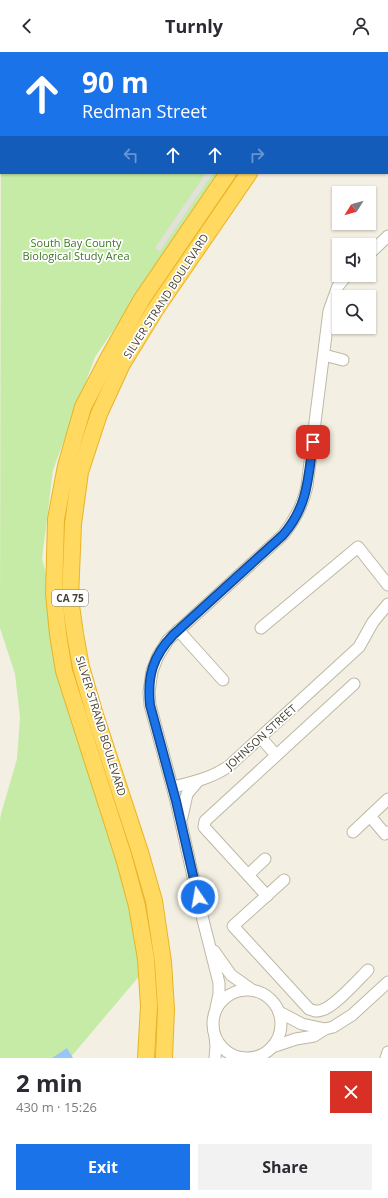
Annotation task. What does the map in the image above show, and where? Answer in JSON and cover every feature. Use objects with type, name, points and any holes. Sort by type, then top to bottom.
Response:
[{"type":"highway","name":"SILVER STRAND BOULEVARD","points":[[146,1058],[149,1006],[146,959],[137,906],[124,858],[64,671],[54,594],[56,518],[66,466],[83,407],[142,299],[227,174]]},
{"type":"highway","name":"SILVER STRAND BOULEVARD","points":[[164,1058],[166,1009],[163,962],[154,901],[140,852],[95,715],[81,667],[70,598],[73,524],[80,472],[99,414],[122,364],[155,310],[248,174]]},
{"type":"street","points":[[376,247],[388,236]]},
{"type":"street","points":[[215,1058],[216,1046],[213,1021],[219,994],[219,983],[172,787],[150,705],[149,681],[155,661],[164,645],[178,630],[283,535],[297,516],[307,486],[331,305],[338,286],[341,282]]},
{"type":"street","points":[[324,355],[343,360]]},
{"type":"street","points":[[261,628],[358,547],[388,585]]},
{"type":"street","name":"JOHNSON STREET","points":[[172,787],[219,773],[229,766],[359,647],[373,622],[388,604]]},
{"type":"street","points":[[178,630],[222,680]]},
{"type":"street","points":[[267,896],[204,826],[205,821],[354,684]]},
{"type":"street","points":[[261,738],[276,755]]},
{"type":"street","points":[[185,840],[182,817],[184,804],[188,792],[199,780]]},
{"type":"street","points":[[353,832],[388,799]]},
{"type":"street","points":[[370,816],[385,834],[388,832]]},
{"type":"street","points":[[248,875],[265,859]]},
{"type":"street","points":[[284,880],[233,926],[309,1009],[314,1011],[324,1010],[368,970]]},
{"type":"street","points":[[211,946],[236,980],[252,990],[264,994],[273,1001],[279,1012],[281,1030],[278,1039],[272,1047]]},
{"type":"street","points":[[214,1033],[218,1042],[225,1050],[233,1055],[243,1058],[252,1058],[272,1047],[296,1039],[314,1036],[333,1027],[352,1015],[388,982]]},
{"type":"street","points":[[216,1008],[221,1001],[235,991],[252,990]]},
{"type":"street","points":[[279,1012],[302,1024],[325,1030]]},
{"type":"street","points":[[386,1058],[388,1052]]},
{"type":"green space","name":"South Bay County Biological Study Area","points":[[1,174],[220,174],[95,357],[53,470],[42,559],[82,703],[132,856],[144,908],[152,961],[70,1058],[0,1058],[0,821],[17,759],[20,717],[15,674],[0,628]]},
{"type":"shaded area","points":[[205,174],[212,174],[160,251],[155,248]]},
{"type":"water","points":[[67,1048],[73,1058],[52,1058]]},
{"type":"route","points":[[198,897],[176,801],[150,705],[149,681],[155,661],[168,640],[291,526],[297,516],[304,498],[313,442]]}]
